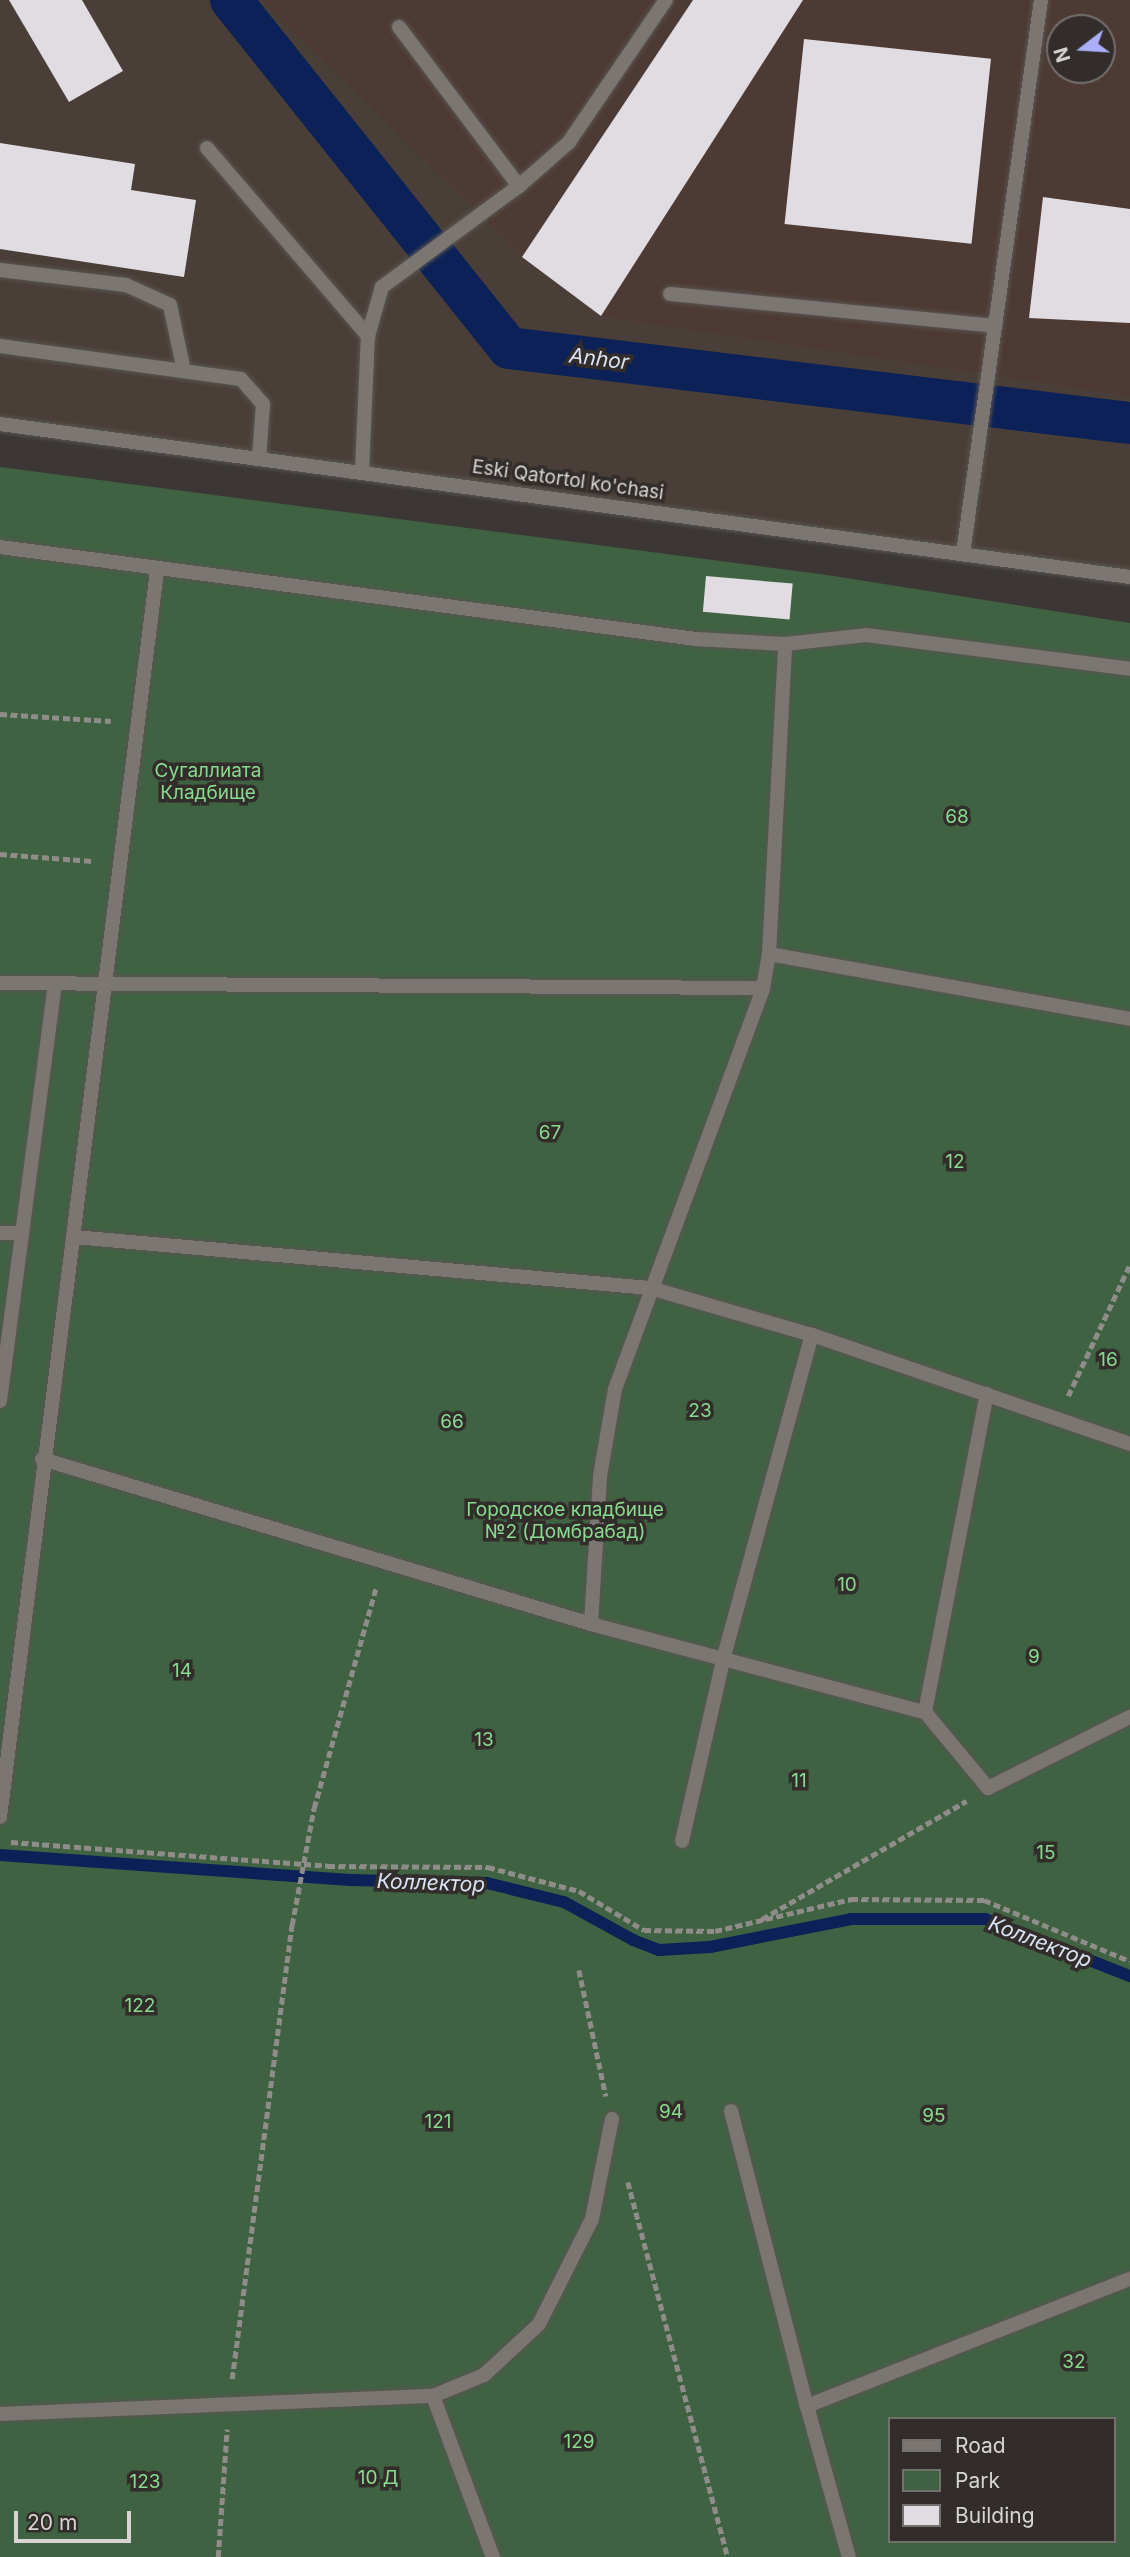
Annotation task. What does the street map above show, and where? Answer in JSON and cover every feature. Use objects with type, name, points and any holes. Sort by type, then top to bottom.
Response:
[{"type":"street","points":[[362,471],[368,336],[382,287],[519,186],[569,142],[666,0]]},
{"type":"street","points":[[963,553],[1041,0]]},
{"type":"street","points":[[399,27],[519,186]]},
{"type":"street","points":[[207,148],[368,336]]},
{"type":"street","points":[[0,270],[126,285],[170,305],[184,371]]},
{"type":"street","points":[[670,294],[995,326]]},
{"type":"street","points":[[0,346],[241,379],[263,404],[260,458]]},
{"type":"street","name":"Eski Qatortol ko'chasi","points":[[0,424],[1130,577]]},
{"type":"street","points":[[0,547],[157,571],[696,639],[785,643],[866,635],[1130,670]]},
{"type":"street","points":[[0,1817],[42,1459],[74,1237],[157,571]]},
{"type":"street","points":[[591,1624],[600,1476],[615,1389],[650,1288],[763,988],[769,954],[785,643]]},
{"type":"street","points":[[769,954],[1130,1019]]},
{"type":"street","points":[[0,983],[763,988]]},
{"type":"street","points":[[0,1401],[55,984]]},
{"type":"street","points":[[0,1233],[22,1233]]},
{"type":"street","points":[[74,1237],[650,1288],[812,1335],[1130,1444]]},
{"type":"street","points":[[682,1841],[724,1657],[812,1335]]},
{"type":"street","points":[[925,1712],[987,1394]]},
{"type":"street","points":[[42,1459],[383,1559],[591,1624],[925,1712],[988,1788],[1130,1717]]},
{"type":"street","points":[[731,2111],[849,2557]]},
{"type":"street","points":[[0,2414],[433,2396],[484,2375],[539,2324],[592,2220],[612,2119]]},
{"type":"street","points":[[807,2406],[1130,2279]]},
{"type":"street","points":[[433,2396],[493,2557]]},
{"type":"path","points":[[0,714],[140,723]]},
{"type":"path","points":[[0,854],[122,863]]},
{"type":"path","points":[[1079,1371],[1130,1264]]},
{"type":"path","points":[[218,2557],[229,2404],[292,1925],[314,1808],[383,1559]]},
{"type":"path","points":[[758,1921],[988,1788]]},
{"type":"path","points":[[0,1842],[328,1866],[488,1867],[579,1891],[644,1930],[715,1931],[851,1899],[984,1900],[1130,1961]]},
{"type":"path","points":[[579,1970],[612,2119]]},
{"type":"path","points":[[626,2172],[728,2557]]},
{"type":"shaded area","points":[[0,0],[1130,0],[1130,577],[0,424]]},
{"type":"shaded area","points":[[262,0],[1130,0],[1130,396],[601,316],[528,261]]},
{"type":"green space","name":"Городское кладбище №2 (Домбрабад)","points":[[0,467],[827,575],[1130,623],[1130,2557],[0,2557]]},
{"type":"building","points":[[9,0],[82,0],[123,71],[69,102]]},
{"type":"building","points":[[693,0],[803,0],[601,316],[522,257]]},
{"type":"building","points":[[804,39],[991,59],[972,244],[785,224]]},
{"type":"building","points":[[0,143],[135,164],[131,190],[196,200],[184,277],[0,249]]},
{"type":"building","points":[[1043,197],[1130,209],[1130,323],[1029,318]]},
{"type":"building","points":[[706,576],[793,584],[790,619],[703,612]]},
{"type":"waterway","name":"Anhor","points":[[231,0],[509,348],[1130,423]]},
{"type":"waterway","name":"Коллектор","points":[[0,1855],[350,1880],[487,1883],[564,1902],[633,1940],[659,1950],[710,1947],[851,1919],[985,1919],[1130,1976]]},
{"type":"park label","name":"Сугаллиата Кладбище","points":[[208,782]]},
{"type":"park label","name":"68","points":[[957,817]]},
{"type":"park label","name":"67","points":[[550,1133]]},
{"type":"park label","name":"12","points":[[955,1162]]},
{"type":"park label","name":"16","points":[[1108,1360]]},
{"type":"park label","name":"23","points":[[700,1411]]},
{"type":"park label","name":"66","points":[[452,1422]]},
{"type":"park label","name":"10","points":[[847,1585]]},
{"type":"park label","name":"9","points":[[1034,1657]]},
{"type":"park label","name":"14","points":[[182,1671]]},
{"type":"park label","name":"13","points":[[484,1740]]},
{"type":"park label","name":"11","points":[[799,1781]]},
{"type":"park label","name":"15","points":[[1046,1853]]},
{"type":"park label","name":"122","points":[[140,2006]]},
{"type":"park label","name":"94","points":[[671,2112]]},
{"type":"park label","name":"95","points":[[934,2116]]},
{"type":"park label","name":"121","points":[[438,2122]]},
{"type":"park label","name":"32","points":[[1074,2362]]},
{"type":"park label","name":"129","points":[[579,2442]]},
{"type":"park label","name":"10 Д","points":[[378,2478]]},
{"type":"park label","name":"123","points":[[145,2482]]}]
